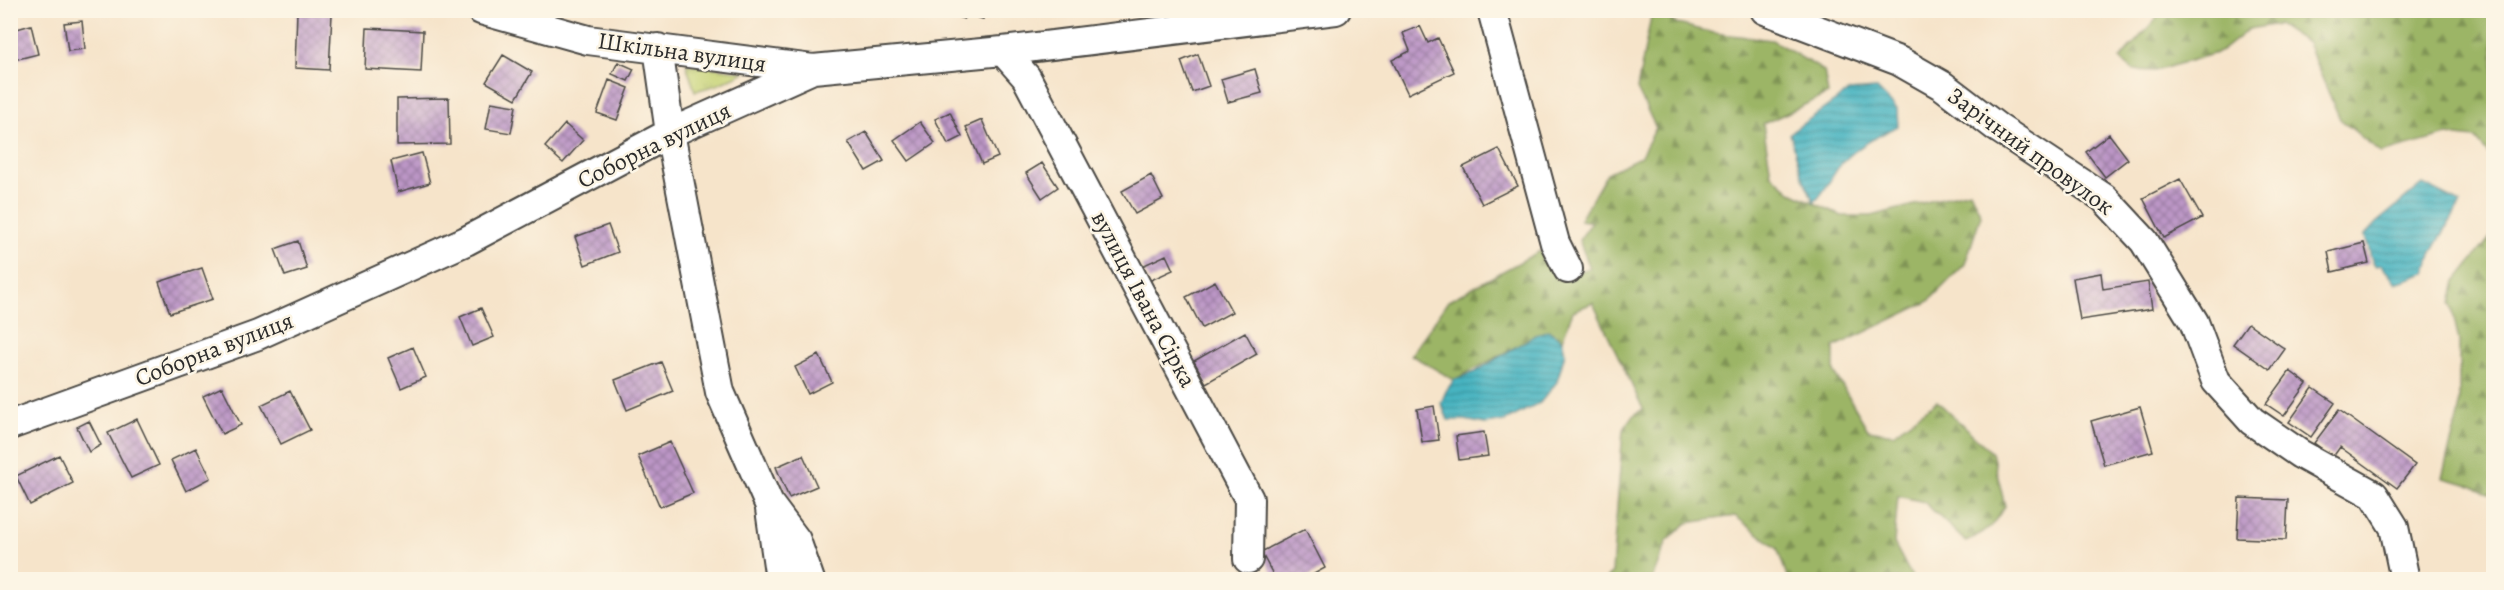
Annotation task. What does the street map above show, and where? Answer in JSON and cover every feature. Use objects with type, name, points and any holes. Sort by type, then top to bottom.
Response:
[{"type":"street","name":"Шкільна вулиця","points":[[482,10],[588,40],[813,69]]},
{"type":"street","name":"Соборна вулиця","points":[[10,425],[258,335],[466,242],[670,133],[813,69],[1003,51],[1336,10]]},
{"type":"street","points":[[1492,10],[1555,243],[1568,269]]},
{"type":"street","name":"Зарічний провулок","points":[[1765,10],[1899,61],[1943,86],[1998,128],[2104,198],[2144,242],[2194,322],[2217,381],[2252,421],[2301,454],[2374,495],[2394,527],[2405,579]]},
{"type":"street","points":[[658,48],[670,133],[720,392],[769,504],[796,540],[810,579]]},
{"type":"street","name":"вулиця Івана Сірка","points":[[1003,51],[1026,77],[1249,499],[1248,559]]},
{"type":"street","points":[[769,504],[780,579]]},
{"type":"green space","points":[[1652,11],[1678,24],[1714,33],[1772,40],[1824,71],[1828,94],[1763,124],[1771,174],[1791,192],[1842,216],[1871,216],[1970,191],[1981,215],[1965,264],[1928,302],[1834,347],[1834,372],[1868,430],[1893,434],[1937,401],[1992,453],[2005,506],[1990,528],[1966,542],[1924,502],[1898,496],[1894,543],[1913,579],[1788,579],[1777,548],[1735,516],[1687,523],[1667,541],[1652,579],[1606,579],[1612,572],[1623,430],[1634,415],[1643,409],[1593,303],[1573,311],[1562,340],[1548,330],[1454,380],[1411,355],[1448,301],[1540,251],[1562,277],[1590,268],[1579,240],[1592,222],[1580,220],[1607,173],[1640,157],[1656,128],[1637,89]]},
{"type":"green space","points":[[2163,11],[2493,11],[2493,159],[2475,138],[2447,135],[2381,153],[2340,119],[2307,43],[2278,24],[2249,29],[2220,52],[2155,71],[2133,70],[2120,59]]},
{"type":"green space","points":[[686,64],[745,72],[717,85],[695,91]]},
{"type":"green space","points":[[2493,234],[2493,496],[2467,484],[2442,478],[2459,412],[2459,341],[2451,304],[2456,281]]},
{"type":"water","points":[[1877,89],[1897,109],[1898,126],[1868,142],[1848,157],[1814,202],[1801,173],[1790,133],[1849,91]]},
{"type":"water","points":[[2423,184],[2461,203],[2431,254],[2426,273],[2396,283],[2381,265],[2375,266],[2364,236],[2376,223]]},
{"type":"water","points":[[1548,330],[1562,340],[1565,353],[1557,382],[1540,403],[1505,421],[1485,424],[1465,420],[1448,420],[1441,403],[1454,380],[1475,372],[1535,335]]},
{"type":"building","points":[[944,10],[966,10],[964,19],[944,13]]},
{"type":"building","points":[[972,10],[985,10],[983,19],[971,16]]},
{"type":"building","points":[[297,12],[332,14],[329,70],[295,68]]},
{"type":"building","points":[[82,21],[85,49],[68,51],[64,23]]},
{"type":"building","points":[[31,25],[38,54],[10,61],[10,31]]},
{"type":"building","points":[[1420,26],[1428,43],[1438,38],[1454,72],[1408,94],[1392,60],[1410,51],[1403,33]]},
{"type":"building","points":[[367,28],[423,31],[421,72],[365,69]]},
{"type":"building","points":[[1198,54],[1209,86],[1192,92],[1181,61]]},
{"type":"building","points":[[503,55],[532,72],[516,99],[486,82]]},
{"type":"building","points":[[618,62],[634,69],[628,81],[612,74]]},
{"type":"building","points":[[1255,69],[1262,93],[1228,102],[1221,79]]},
{"type":"building","points":[[609,80],[629,88],[617,120],[597,113]]},
{"type":"building","points":[[449,98],[450,144],[397,145],[397,99]]},
{"type":"building","points":[[491,102],[516,106],[511,133],[486,129]]},
{"type":"building","points":[[950,112],[962,137],[948,144],[935,119]]},
{"type":"building","points":[[982,120],[998,157],[982,164],[966,127]]},
{"type":"building","points":[[920,122],[935,143],[909,161],[894,140]]},
{"type":"building","points":[[565,124],[583,140],[563,163],[545,147]]},
{"type":"building","points":[[866,132],[884,161],[866,171],[848,142]]},
{"type":"building","points":[[2109,134],[2128,159],[2105,177],[2086,152]]},
{"type":"building","points":[[1499,149],[1518,186],[1482,204],[1463,167]]},
{"type":"building","points":[[422,153],[430,183],[398,192],[391,161]]},
{"type":"building","points":[[1042,163],[1058,187],[1042,198],[1026,173]]},
{"type":"building","points":[[1151,175],[1163,199],[1135,214],[1122,191]]},
{"type":"building","points":[[2180,179],[2202,218],[2164,238],[2143,198]]},
{"type":"building","points":[[608,225],[618,252],[585,265],[575,237]]},
{"type":"building","points":[[298,241],[307,269],[285,276],[275,249]]},
{"type":"building","points":[[2364,243],[2369,263],[2332,272],[2328,252]]},
{"type":"building","points":[[1166,255],[1173,270],[1149,281],[1142,266]]},
{"type":"building","points":[[202,268],[213,299],[170,313],[159,282]]},
{"type":"building","points":[[2101,273],[2103,289],[2148,282],[2152,309],[2080,320],[2073,278]]},
{"type":"building","points":[[1215,281],[1232,312],[1202,328],[1186,297]]},
{"type":"building","points":[[481,308],[494,337],[472,346],[460,317]]},
{"type":"building","points":[[2248,323],[2285,349],[2270,370],[2233,344]]},
{"type":"building","points":[[1245,332],[1257,354],[1206,383],[1194,361]]},
{"type":"building","points":[[413,347],[426,377],[401,388],[388,358]]},
{"type":"building","points":[[819,355],[832,382],[808,394],[795,367]]},
{"type":"building","points":[[661,362],[673,391],[627,410],[615,380]]},
{"type":"building","points":[[2290,371],[2307,384],[2284,416],[2266,404]]},
{"type":"building","points":[[222,387],[241,425],[222,434],[203,396]]},
{"type":"building","points":[[2313,388],[2335,403],[2311,437],[2289,422]]},
{"type":"building","points":[[290,391],[310,430],[281,444],[261,405]]},
{"type":"building","points":[[1434,406],[1439,440],[1422,442],[1417,409]]},
{"type":"building","points":[[2140,407],[2153,451],[2104,465],[2091,421]]},
{"type":"building","points":[[2339,410],[2415,465],[2397,488],[2340,447],[2333,457],[2314,443]]},
{"type":"building","points":[[137,419],[159,465],[131,478],[108,433]]},
{"type":"building","points":[[89,421],[101,445],[89,452],[77,427]]},
{"type":"building","points":[[1484,432],[1488,456],[1459,460],[1456,436]]},
{"type":"building","points":[[670,442],[693,493],[660,507],[638,456]]},
{"type":"building","points":[[196,448],[211,478],[186,491],[171,460]]},
{"type":"building","points":[[59,455],[73,483],[30,505],[16,476]]},
{"type":"building","points":[[803,455],[817,486],[789,498],[776,467]]},
{"type":"building","points":[[2239,498],[2288,500],[2286,540],[2237,538]]},
{"type":"building","points":[[1305,529],[1325,568],[1303,580],[1276,580],[1261,552]]}]
